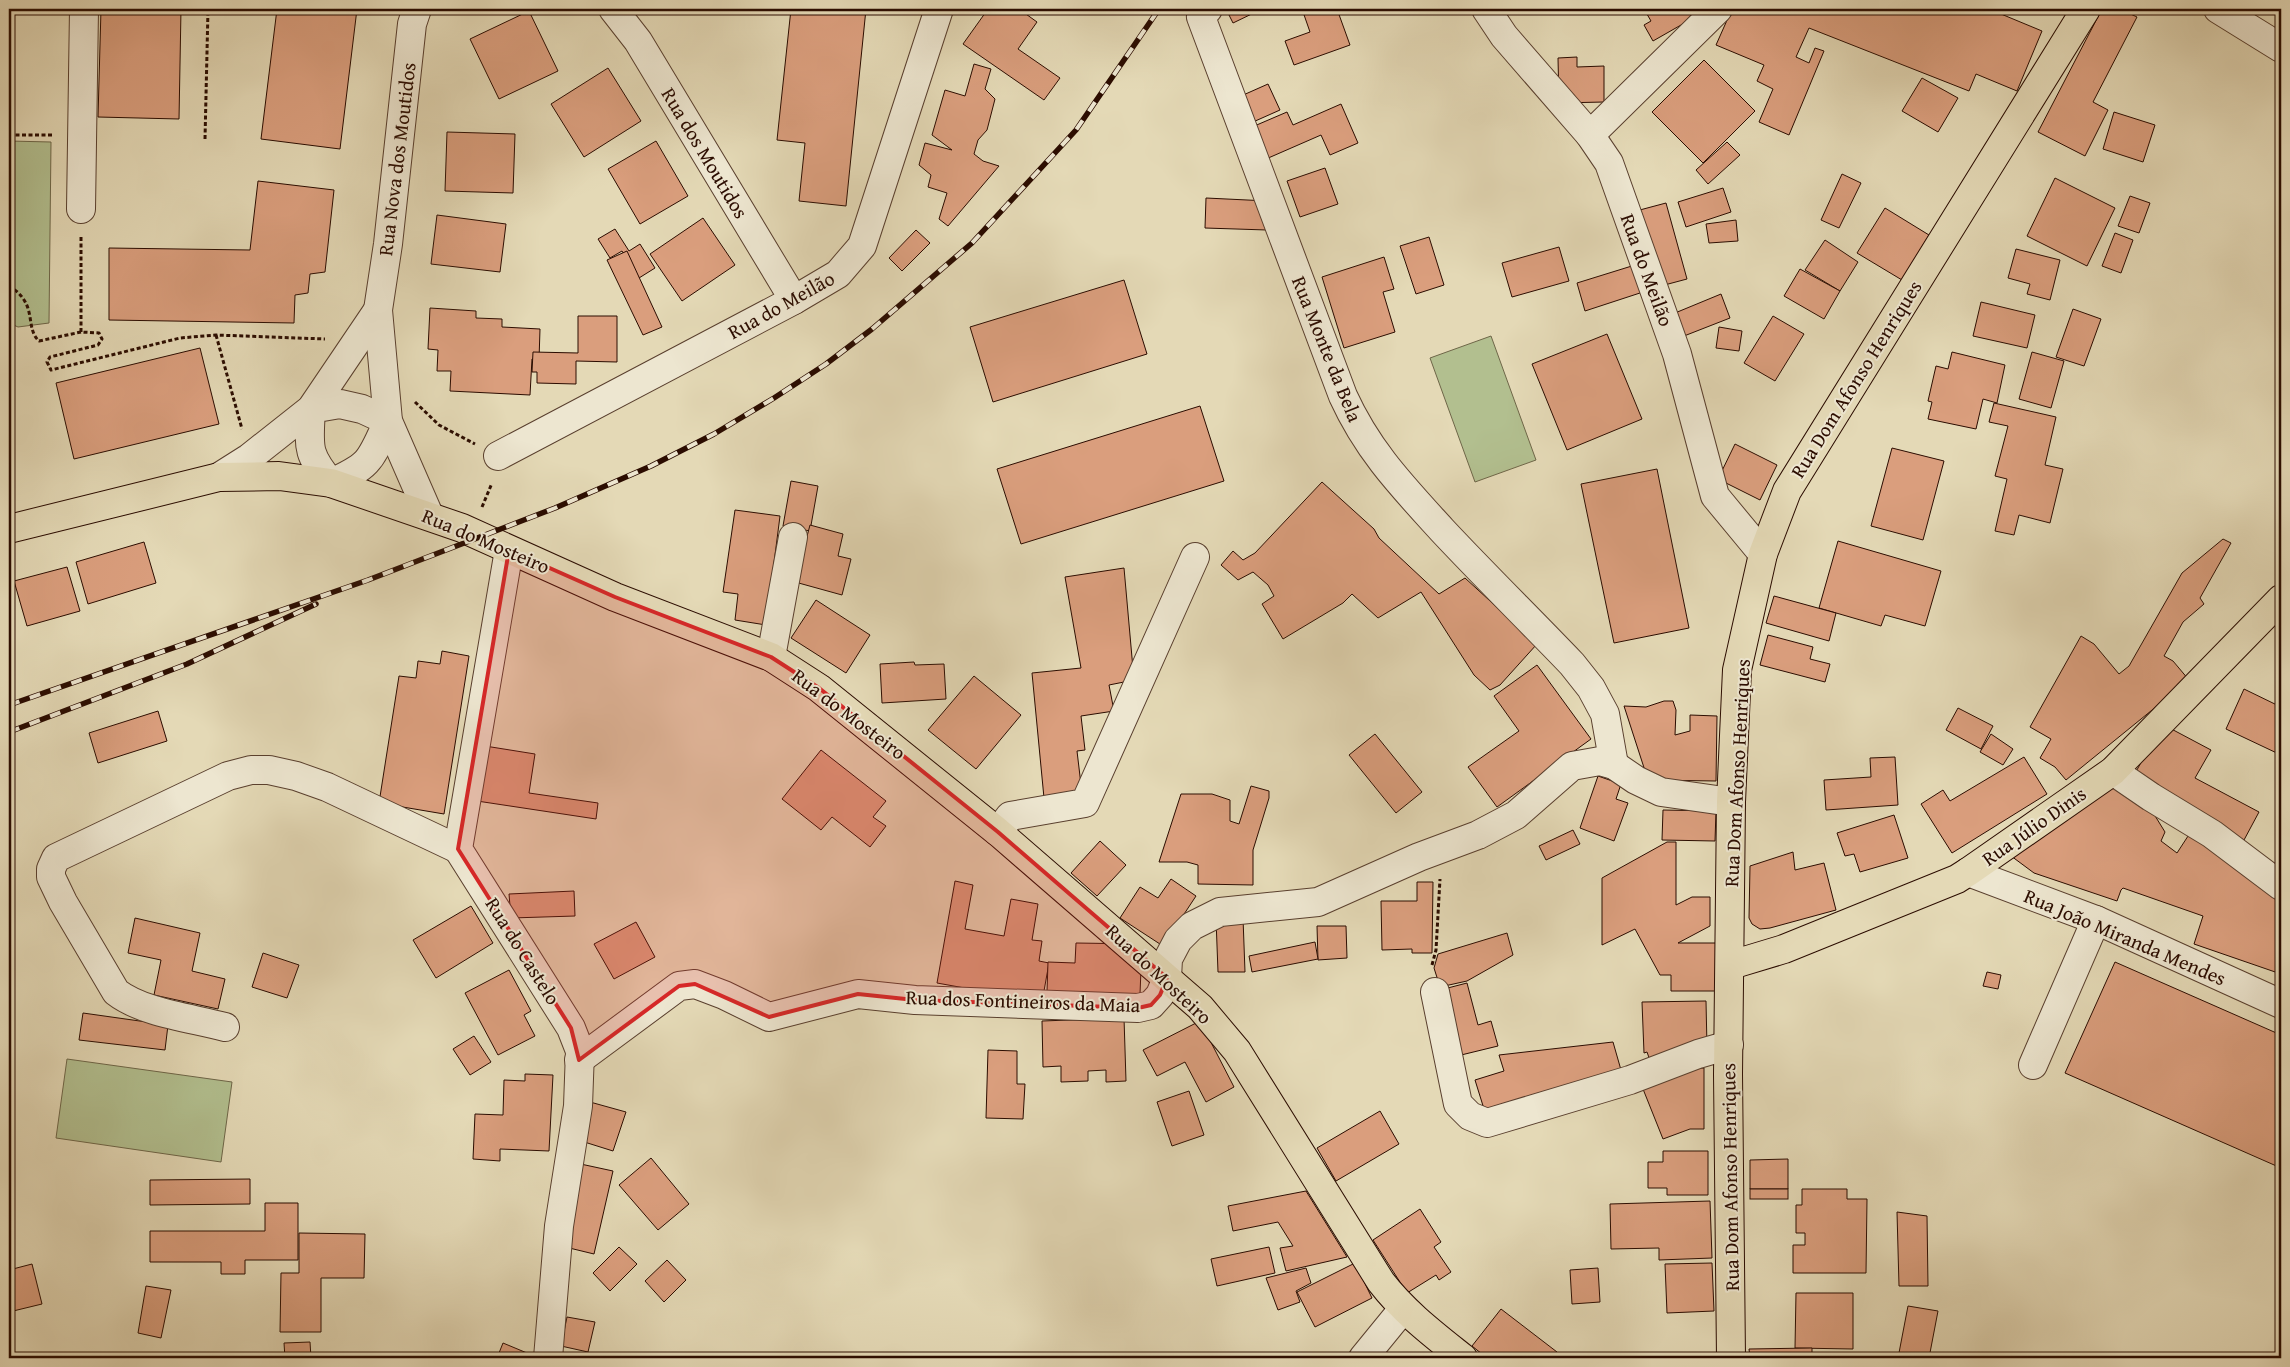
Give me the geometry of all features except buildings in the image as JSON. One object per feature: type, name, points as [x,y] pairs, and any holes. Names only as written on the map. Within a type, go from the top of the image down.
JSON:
[{"type":"main road","name":"Rua Dom Afonso Henriques","points":[[1731,1358],[1729,1045],[1731,802],[1737,670],[1763,554],[1787,491],[2086,9]]},
{"type":"main road","name":"Rua do Mosteiro","points":[[9,529],[219,477],[279,476],[331,483],[429,515],[462,528],[615,597],[771,657],[819,688],[998,832],[1200,1007],[1236,1051],[1381,1282],[1403,1308],[1463,1358]]},
{"type":"main road","name":"Rua Júlio Dinis","points":[[1731,965],[1784,949],[1957,880],[2113,771],[2281,599]]},
{"type":"street","points":[[81,209],[84,9]]},
{"type":"street","name":"Rua Nova dos Moutidos","points":[[417,9],[412,24],[388,244],[378,310],[388,421],[429,515]]},
{"type":"street","name":"Rua dos Moutidos","points":[[613,9],[638,41],[794,300]]},
{"type":"street","name":"Rua do Meilão","points":[[498,456],[794,300],[838,274],[862,246],[939,9]]},
{"type":"street","name":"Rua Monte da Bela","points":[[1208,9],[1201,17],[1343,396],[1356,425],[1378,458],[1404,489],[1572,664],[1591,688],[1605,714],[1614,765]]},
{"type":"street","name":"Rua do Meilão","points":[[1486,9],[1504,36],[1590,134],[1609,163],[1677,354],[1715,496],[1763,554]]},
{"type":"street","points":[[1590,134],[1718,9]]},
{"type":"street","points":[[2218,9],[2281,48]]},
{"type":"street","name":"Rua Nova dos Moutidos","points":[[219,477],[248,458],[311,409],[378,310]]},
{"type":"street","name":"Rua Nova dos Moutidos","points":[[311,409],[340,404],[362,409],[388,421]]},
{"type":"street","points":[[311,409],[309,447],[314,463],[331,483]]},
{"type":"street","name":"Rua Nova dos Moutidos","points":[[331,483],[359,471],[372,456],[388,421]]},
{"type":"street","points":[[771,657],[793,537]]},
{"type":"street","points":[[225,1027],[141,1005],[127,1000],[116,992],[63,902],[51,877],[51,869],[56,858],[228,776],[251,770],[270,770],[326,786],[458,849],[510,550]]},
{"type":"street","points":[[998,832],[1010,816],[1085,802],[1195,557]]},
{"type":"street","name":"Rua dos Fontineiros da Maia","points":[[579,1060],[679,986],[695,984],[724,994],[769,1017],[858,994],[932,1000],[1138,1008],[1151,1005],[1160,996],[1167,978],[1168,959],[1178,940],[1192,926],[1220,912],[1318,902],[1435,851],[1478,835],[1516,815],[1572,766],[1600,761],[1614,765],[1636,780],[1661,792],[1731,802]]},
{"type":"street","points":[[2113,771],[2151,797],[2212,834],[2281,886]]},
{"type":"street","name":"Rua do Castelo","points":[[458,849],[572,1028],[580,1051],[578,1106],[559,1226],[548,1358]]},
{"type":"street","name":"Rua João Miranda Mendes","points":[[1968,872],[2096,920],[2281,1004]]},
{"type":"street","points":[[2033,1065],[2096,920]]},
{"type":"street","points":[[1435,992],[1458,1104],[1470,1116],[1488,1123],[1630,1080],[1698,1054],[1729,1045]]},
{"type":"street","points":[[1363,1358],[1403,1308]]},
{"type":"path","points":[[205,139],[208,9]]},
{"type":"path","points":[[9,135],[82,136]]},
{"type":"path","points":[[81,243],[81,332]]},
{"type":"path","points":[[9,286],[21,295],[27,304],[35,336],[39,341],[81,332],[99,333],[102,339],[98,345],[50,357],[47,362],[51,370],[180,338],[216,336],[332,339],[354,345]]},
{"type":"path","points":[[216,336],[248,458]]},
{"type":"path","points":[[411,397],[420,409],[439,425],[498,456],[493,482],[482,506],[462,528]]},
{"type":"path","points":[[1435,851],[1441,884],[1436,950],[1430,972],[1435,992]]},
{"type":"highlighted area","points":[[509,550],[615,597],[771,657],[819,688],[998,832],[1167,978],[1160,995],[1151,1005],[1138,1008],[915,1000],[858,994],[769,1017],[695,984],[679,986],[579,1060],[571,1028],[458,849]]},
{"type":"green space","points":[[9,141],[51,142],[49,323],[18,327],[9,323]]},
{"type":"green space","points":[[1491,336],[1536,460],[1475,482],[1430,358]]},
{"type":"green space","points":[[67,1059],[232,1082],[221,1162],[56,1138]]},
{"type":"railway","points":[[9,705],[368,580],[555,508],[651,466],[714,434],[774,398],[826,364],[872,329],[972,243],[1076,130],[1159,9]]},
{"type":"railway","points":[[9,732],[187,664],[316,604]]}]
